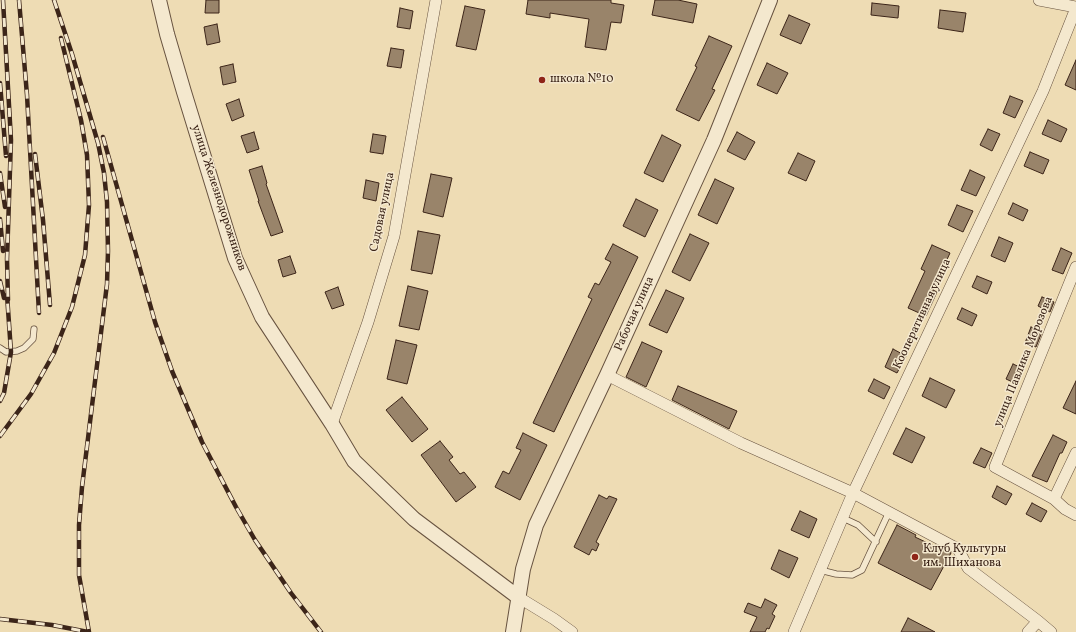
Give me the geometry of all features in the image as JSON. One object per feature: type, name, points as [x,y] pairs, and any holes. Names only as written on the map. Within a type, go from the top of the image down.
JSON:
[{"type":"street","name":"улица Железнодорожников","points":[[159,0],[182,85],[235,258],[262,317],[332,424],[354,461],[409,515],[518,597]]},
{"type":"street","name":"Садовая улица","points":[[332,424],[368,322],[394,236],[436,0]]},
{"type":"street","name":"Рабочая улица","points":[[513,632],[523,569],[536,525],[607,375],[714,140],[770,0]]},
{"type":"street","points":[[1038,0],[1076,8]]},
{"type":"street","name":"Кооперативная улица","points":[[794,632],[853,493],[1043,91],[1076,8]]},
{"type":"street","name":"улица Павлика Морозова","points":[[1054,499],[995,468],[1076,267]]},
{"type":"street","points":[[607,375],[741,443],[853,493],[958,549],[968,568],[1051,632]]},
{"type":"street","points":[[1076,453],[1054,499],[1065,509],[1076,515]]},
{"type":"street","points":[[518,597],[572,632]]},
{"type":"street","points":[[1028,632],[1038,621]]},
{"type":"lane","points":[[0,348],[6,352],[17,351],[24,348],[33,339],[34,329]]},
{"type":"lane","points":[[820,570],[836,574],[852,575],[862,570],[889,512]]},
{"type":"lane","points":[[842,518],[858,525],[876,542]]},
{"type":"building","points":[[206,0],[219,0],[219,13],[205,13]]},
{"type":"building","points":[[528,0],[611,0],[611,3],[624,5],[621,23],[611,22],[606,50],[585,47],[589,19],[550,13],[550,18],[526,14]]},
{"type":"building","points":[[655,0],[678,0],[697,4],[693,23],[652,15]]},
{"type":"building","points":[[872,3],[899,6],[898,18],[871,15]]},
{"type":"building","points":[[465,6],[485,10],[476,50],[456,46]]},
{"type":"building","points":[[400,8],[413,11],[410,29],[397,27]]},
{"type":"building","points":[[940,10],[966,13],[963,32],[938,28]]},
{"type":"building","points":[[789,15],[810,24],[801,44],[780,35]]},
{"type":"building","points":[[217,24],[220,42],[207,45],[204,27]]},
{"type":"building","points":[[709,36],[732,46],[712,89],[715,90],[699,121],[676,110],[697,67],[695,66]]},
{"type":"building","points":[[391,48],[404,50],[401,68],[387,66]]},
{"type":"building","points":[[1076,60],[1076,90],[1065,85]]},
{"type":"building","points":[[767,63],[788,73],[777,94],[757,85]]},
{"type":"building","points":[[233,64],[236,82],[223,85],[220,67]]},
{"type":"building","points":[[1010,96],[1023,101],[1015,118],[1003,113]]},
{"type":"building","points":[[239,99],[244,116],[232,121],[226,104]]},
{"type":"building","points":[[1048,120],[1067,129],[1061,142],[1042,134]]},
{"type":"building","points":[[988,129],[1000,134],[992,151],[980,145]]},
{"type":"building","points":[[254,132],[259,149],[247,153],[241,136]]},
{"type":"building","points":[[737,132],[755,142],[745,160],[727,151]]},
{"type":"building","points":[[373,134],[386,136],[383,154],[370,152]]},
{"type":"building","points":[[662,135],[681,145],[663,182],[644,173]]},
{"type":"building","points":[[1030,152],[1049,160],[1043,174],[1024,166]]},
{"type":"building","points":[[798,153],[815,161],[806,181],[788,173]]},
{"type":"building","points":[[262,166],[266,184],[283,232],[271,236],[258,201],[249,170]]},
{"type":"building","points":[[970,170],[985,177],[976,196],[961,190]]},
{"type":"building","points":[[431,174],[452,178],[443,217],[423,212]]},
{"type":"building","points":[[715,179],[734,188],[717,224],[698,215]]},
{"type":"building","points":[[366,180],[379,183],[376,201],[363,198]]},
{"type":"building","points":[[636,199],[658,210],[645,237],[623,226]]},
{"type":"building","points":[[1013,203],[1028,210],[1023,221],[1008,214]]},
{"type":"building","points":[[957,205],[973,211],[963,232],[948,225]]},
{"type":"building","points":[[418,231],[440,235],[432,274],[411,270]]},
{"type":"building","points":[[690,234],[709,243],[690,281],[672,272]]},
{"type":"building","points":[[999,237],[1013,243],[1005,262],[991,256]]},
{"type":"building","points":[[613,244],[638,257],[554,432],[533,423],[592,299],[588,297],[595,283],[599,285],[611,262],[605,259]]},
{"type":"building","points":[[932,245],[950,253],[933,290],[937,292],[926,316],[908,308],[925,271],[921,269]]},
{"type":"building","points":[[1061,248],[1072,253],[1063,274],[1052,270]]},
{"type":"building","points":[[290,256],[296,273],[283,277],[278,260]]},
{"type":"building","points":[[977,276],[992,282],[987,294],[972,287]]},
{"type":"building","points":[[408,286],[428,291],[419,330],[399,326]]},
{"type":"building","points":[[338,287],[344,305],[332,309],[325,292]]},
{"type":"building","points":[[666,290],[684,298],[667,333],[649,325]]},
{"type":"building","points":[[1042,297],[1054,302],[1050,312],[1038,306]]},
{"type":"building","points":[[962,308],[977,315],[972,326],[957,319]]},
{"type":"building","points":[[1031,327],[1042,332],[1036,347],[1025,343]]},
{"type":"building","points":[[396,340],[417,345],[407,384],[387,379]]},
{"type":"building","points":[[642,342],[662,351],[646,387],[626,377]]},
{"type":"building","points":[[893,349],[906,356],[897,373],[885,367]]},
{"type":"building","points":[[1013,364],[1024,369],[1017,384],[1006,379]]},
{"type":"building","points":[[930,378],[955,390],[946,408],[922,396]]},
{"type":"building","points":[[874,379],[890,387],[884,399],[868,391]]},
{"type":"building","points":[[1076,381],[1076,414],[1063,408]]},
{"type":"building","points":[[678,386],[737,411],[729,429],[672,400]]},
{"type":"building","points":[[402,397],[428,429],[412,442],[386,410]]},
{"type":"building","points":[[906,428],[925,437],[912,463],[893,454]]},
{"type":"building","points":[[523,433],[547,445],[520,500],[495,487],[503,471],[509,474],[521,450],[516,448]]},
{"type":"building","points":[[1053,435],[1067,442],[1062,453],[1060,453],[1047,482],[1032,476]]},
{"type":"building","points":[[440,441],[453,457],[449,460],[460,474],[464,472],[476,487],[456,502],[421,455]]},
{"type":"building","points":[[981,448],[992,453],[985,468],[973,463]]},
{"type":"building","points":[[997,486],[1012,494],[1006,505],[992,497]]},
{"type":"building","points":[[599,495],[607,499],[609,496],[617,499],[596,542],[599,544],[596,551],[592,549],[589,555],[574,547]]},
{"type":"building","points":[[1032,503],[1047,511],[1041,522],[1026,514]]},
{"type":"building","points":[[800,511],[817,519],[809,538],[791,530]]},
{"type":"building","name":"Клуб Культуры им. Шиханова","points":[[897,525],[916,535],[915,537],[951,553],[931,590],[878,563]]},
{"type":"building","points":[[779,550],[798,558],[789,578],[771,569]]},
{"type":"building","points":[[765,599],[777,605],[772,614],[775,616],[769,629],[767,628],[765,632],[750,632],[757,617],[744,612],[748,603],[761,608]]},
{"type":"building","points":[[908,618],[935,632],[901,632]]},
{"type":"railway","points":[[3,0],[11,140],[7,259],[8,300]]},
{"type":"railway","points":[[19,0],[27,95],[39,313]]},
{"type":"railway","points":[[54,0],[72,54],[98,143],[104,173],[107,202],[107,284],[82,487],[79,525],[79,575],[89,632]]},
{"type":"railway","points":[[0,436],[31,394],[54,353],[72,307],[85,255],[89,205],[87,155],[81,120],[61,38]]},
{"type":"railway","points":[[0,83],[6,156]]},
{"type":"railway","points":[[103,137],[155,322],[172,371],[202,442],[255,540],[291,593],[321,632]]},
{"type":"railway","points":[[35,154],[43,220],[50,305]]},
{"type":"railway","points":[[0,173],[5,207]]},
{"type":"railway","points":[[0,219],[3,251]]},
{"type":"railway","points":[[0,281],[4,298]]},
{"type":"railway","points":[[0,401],[4,393],[11,352],[7,295]]},
{"type":"railway","points":[[0,619],[52,625],[88,632]]},
{"type":"place","name":"школа №10","points":[[542,80]]},
{"type":"place","name":"Клуб Культуры им. Шиханова","points":[[915,557]]}]
